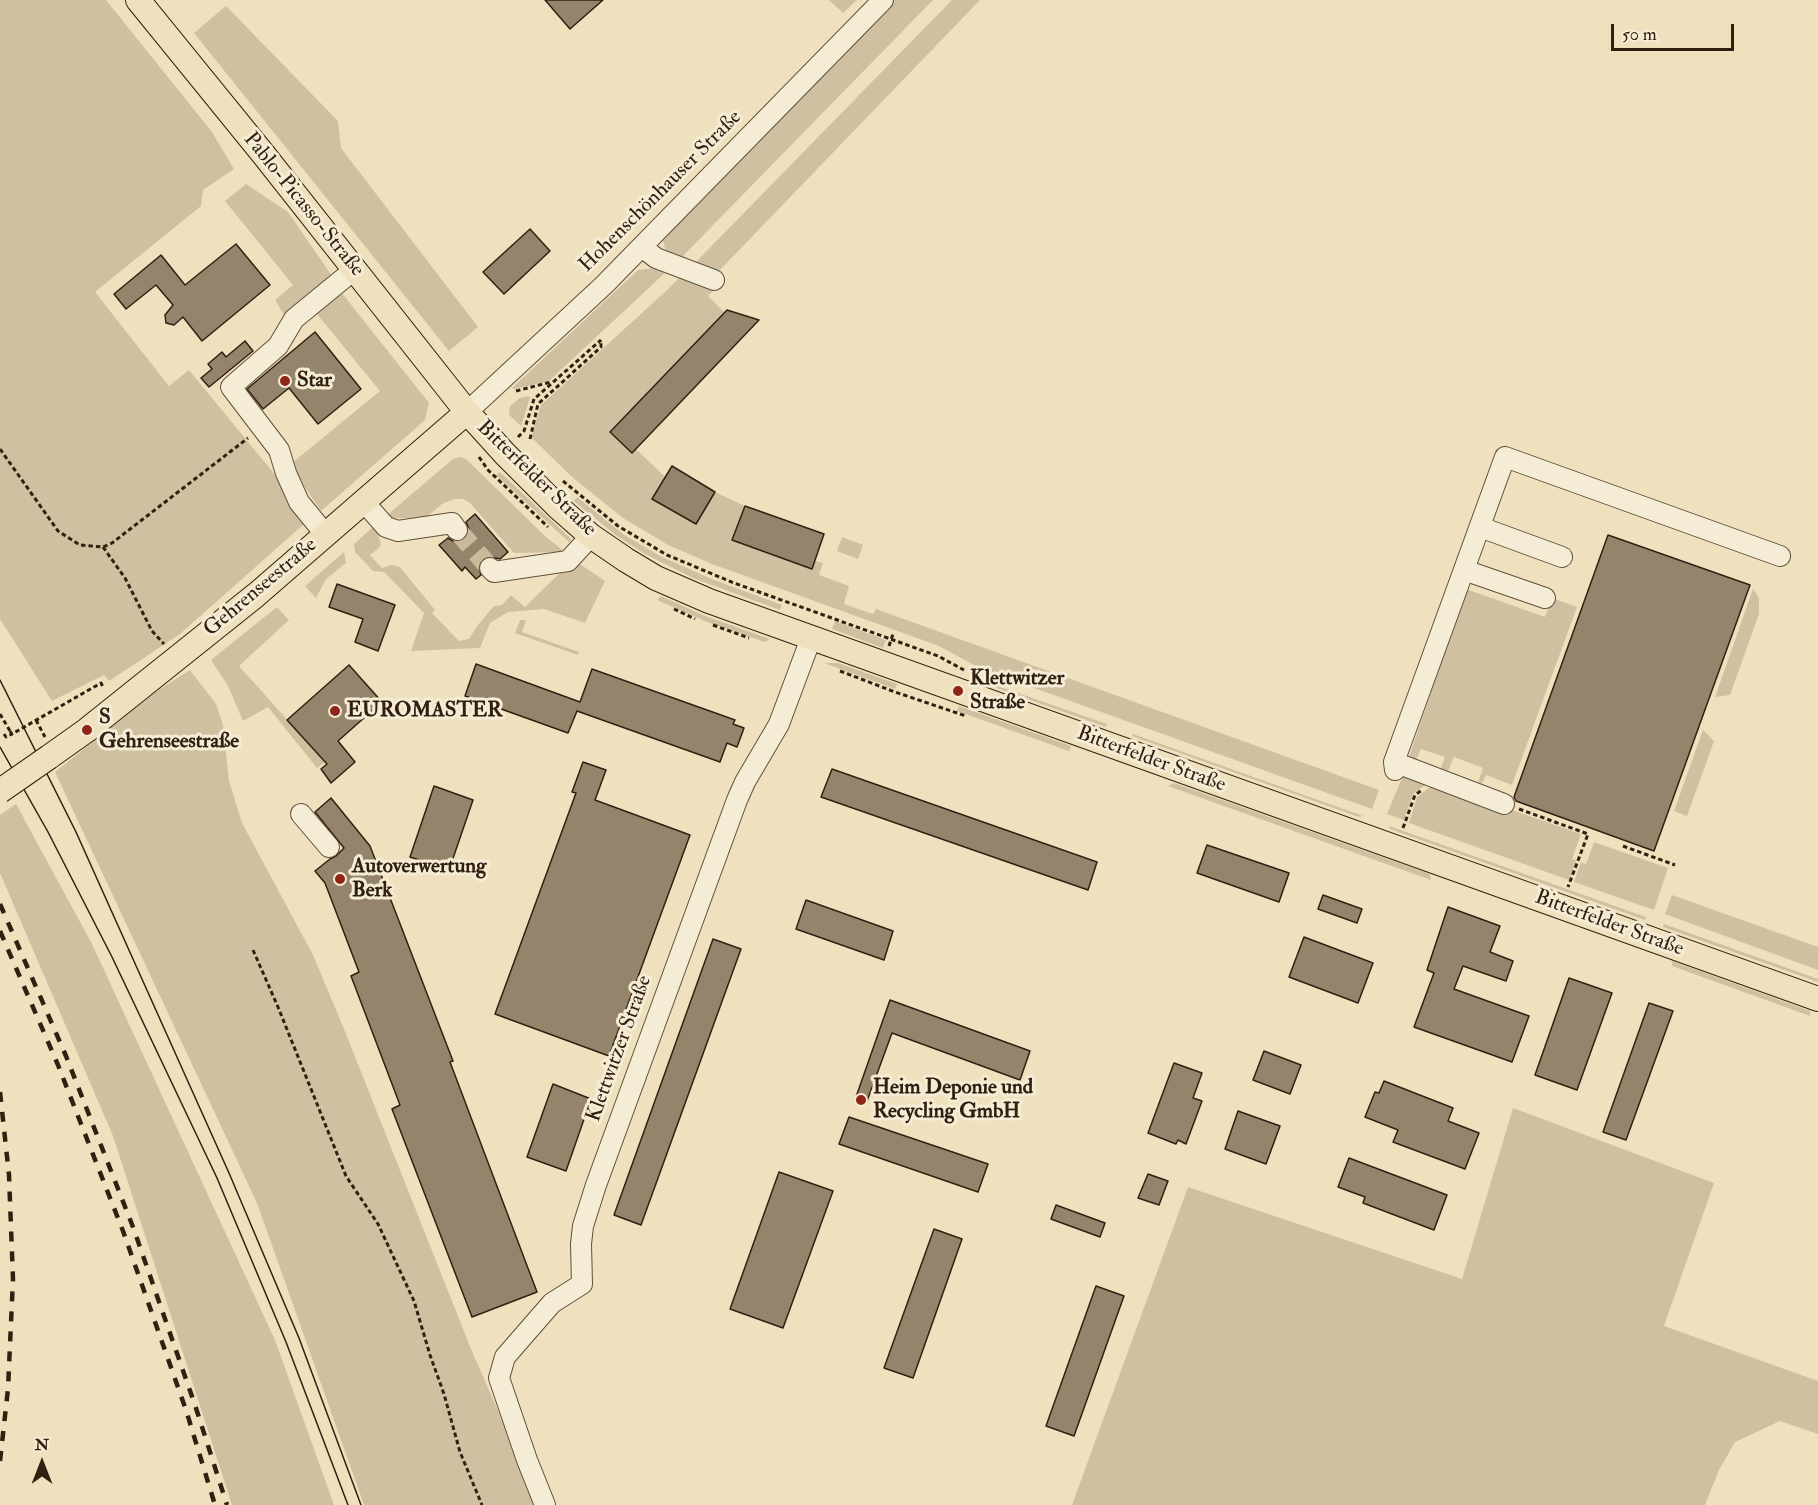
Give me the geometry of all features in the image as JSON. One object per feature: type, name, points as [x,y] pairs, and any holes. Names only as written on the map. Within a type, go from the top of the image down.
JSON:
[{"type":"main road","name":"Pablo-Picasso-Straße","points":[[138,0],[467,412]]},
{"type":"main road","name":"Gehrenseestraße","points":[[0,791],[47,746],[87,730],[256,595],[467,412]]},
{"type":"main road","name":"Bitterfelder Straße","points":[[467,412],[505,454],[591,536],[626,560],[676,587],[811,638],[1818,999]]},
{"type":"street","name":"Hohenschönhauser Straße","points":[[467,412],[604,285],[883,0]]},
{"type":"street","points":[[642,247],[656,258],[714,280]]},
{"type":"street","points":[[325,534],[299,502],[286,474],[279,450],[231,387],[278,346],[294,319],[355,269]]},
{"type":"street","points":[[1504,804],[1394,766],[1505,458],[1780,556]]},
{"type":"street","points":[[364,502],[386,527],[398,531],[452,523],[457,530]]},
{"type":"street","points":[[1480,527],[1562,556]]},
{"type":"street","points":[[490,568],[494,572],[568,561],[591,536]]},
{"type":"street","points":[[1464,570],[1545,598]]},
{"type":"street","name":"Klettwitzer Straße","points":[[545,1505],[499,1378],[505,1357],[552,1303],[582,1284],[583,1226],[592,1196],[736,800],[780,724],[811,638]]},
{"type":"street","points":[[302,814],[330,847]]},
{"type":"path","points":[[518,437],[524,431],[534,399],[600,340],[601,347],[538,404],[530,439]]},
{"type":"path","points":[[512,392],[553,382]]},
{"type":"path","points":[[0,448],[58,531],[80,545],[103,547],[112,543],[262,428]]},
{"type":"path","points":[[557,476],[618,526],[657,550],[710,574],[938,656],[972,674]]},
{"type":"path","points":[[103,547],[125,578],[152,631],[167,648]]},
{"type":"path","points":[[888,649],[893,634]]},
{"type":"path","points":[[4,734],[6,737],[11,732],[101,683],[103,687]]},
{"type":"path","points":[[0,714],[11,732]]},
{"type":"path","points":[[36,720],[47,746]]},
{"type":"path","points":[[1403,828],[1413,802]]},
{"type":"path","points":[[1504,804],[1588,834],[1568,887]]},
{"type":"path","points":[[1623,846],[1675,865]]},
{"type":"path","points":[[252,950],[278,1007],[346,1176],[378,1224],[414,1300],[460,1452],[482,1505]]},
{"type":"shaded area","points":[[0,0],[106,0],[212,132],[234,169],[203,190],[201,206],[95,292],[169,386],[189,370],[276,476],[304,524],[180,634],[109,681],[104,675],[52,701],[0,619]]},
{"type":"shaded area","points":[[829,0],[857,0],[843,13]]},
{"type":"shaded area","points":[[895,0],[933,0],[680,259],[667,255],[663,241],[703,196]]},
{"type":"shaded area","points":[[952,0],[980,0],[718,272],[694,264]]},
{"type":"shaded area","points":[[226,6],[338,121],[341,148],[478,327],[449,351],[194,33]]},
{"type":"shaded area","points":[[246,184],[288,212],[332,276],[284,315],[275,300],[293,285],[225,201]]},
{"type":"shaded area","points":[[656,268],[667,271],[549,381],[512,388],[638,270]]},
{"type":"shaded area","points":[[681,276],[714,290],[708,296],[724,312],[610,432],[632,453],[636,449],[665,477],[653,500],[696,524],[715,492],[745,506],[732,540],[823,563],[819,575],[849,586],[844,604],[873,614],[876,609],[1379,790],[1372,809],[981,669],[939,646],[712,564],[668,545],[623,518],[572,477],[531,437],[541,405]]},
{"type":"shaded area","points":[[341,292],[429,403],[425,420],[321,511],[300,480],[292,463],[380,391],[317,314],[319,309]]},
{"type":"shaded area","points":[[529,396],[521,426],[509,415],[510,406],[520,398]]},
{"type":"shaded area","points":[[460,457],[466,459],[546,537],[565,552],[514,553],[470,503],[463,499],[454,499],[442,504],[425,518],[385,517],[453,459]]},
{"type":"shaded area","points":[[500,472],[571,539],[570,543],[496,475]]},
{"type":"shaded area","points":[[577,497],[623,534],[660,556],[714,580],[782,605],[780,610],[693,578],[645,554],[617,536],[574,501]]},
{"type":"shaded area","points":[[375,525],[381,544],[370,555],[382,568],[392,565],[400,567],[435,610],[432,613],[459,641],[469,639],[494,606],[502,605],[511,595],[525,607],[565,568],[577,562],[605,581],[585,623],[544,609],[508,612],[490,623],[480,648],[411,651],[424,613],[384,572],[373,571],[355,552],[354,544]]},
{"type":"shaded area","points":[[842,537],[863,545],[858,559],[837,551]]},
{"type":"shaded area","points":[[344,552],[346,563],[326,579],[316,598],[305,586]]},
{"type":"shaded area","points":[[1466,589],[1545,617],[1552,598],[1577,607],[1512,785],[1486,775],[1482,783],[1478,782],[1483,768],[1454,757],[1448,771],[1441,768],[1445,757],[1421,749],[1416,760],[1409,757]]},
{"type":"shaded area","points":[[1753,589],[1759,598],[1759,614],[1730,695],[1715,697]]},
{"type":"shaded area","points":[[661,596],[705,616],[770,639],[765,642],[707,622],[657,600]]},
{"type":"shaded area","points":[[277,607],[289,620],[239,666],[325,762],[317,768],[268,707],[243,721],[228,686],[211,660]]},
{"type":"shaded area","points":[[520,620],[526,620],[522,632],[579,652],[578,655],[515,633]]},
{"type":"shaded area","points":[[835,621],[886,640],[883,648],[832,629]]},
{"type":"shaded area","points":[[824,663],[838,663],[897,684],[895,689]]},
{"type":"shaded area","points":[[190,670],[216,704],[223,725],[229,781],[242,823],[313,955],[471,1349],[537,1505],[364,1505],[257,1203],[55,772],[157,691]]},
{"type":"shaded area","points":[[978,679],[1107,724],[1106,727],[977,681]]},
{"type":"shaded area","points":[[959,706],[1071,746],[1069,751],[957,711]]},
{"type":"shaded area","points":[[1703,730],[1714,741],[1687,816],[1674,811]]},
{"type":"shaded area","points":[[1133,734],[1363,816],[1359,817],[1132,736]]},
{"type":"shaded area","points":[[1404,773],[1429,782],[1413,794],[1404,820],[1387,814]]},
{"type":"shaded area","points":[[1174,783],[1430,874],[1431,880],[1168,786]]},
{"type":"shaded area","points":[[1435,783],[1581,834],[1572,859],[1576,860],[1569,880],[1409,823],[1417,797]]},
{"type":"shaded area","points":[[16,804],[92,944],[275,1340],[334,1505],[232,1505],[113,1136],[0,873],[0,815]]},
{"type":"shaded area","points":[[1389,826],[1646,917],[1645,920],[1390,829]]},
{"type":"shaded area","points":[[1594,842],[1668,868],[1654,910],[1574,882],[1581,862],[1586,864]]},
{"type":"shaded area","points":[[1672,895],[1818,947],[1818,970],[1665,914]]},
{"type":"shaded area","points":[[1664,924],[1818,979],[1818,982],[1663,927]]},
{"type":"shaded area","points":[[1672,961],[1810,1011],[1810,1016],[1672,966]]},
{"type":"shaded area","points":[[1513,1108],[1714,1183],[1664,1326],[1818,1381],[1818,1434],[1780,1421],[1735,1442],[1719,1470],[1705,1505],[1072,1505],[1188,1187],[1462,1279]]},
{"type":"building","points":[[545,0],[603,0],[570,29]]},
{"type":"building","points":[[530,229],[550,251],[504,294],[483,272]]},
{"type":"building","points":[[236,244],[270,285],[202,341],[183,317],[174,325],[166,323],[165,315],[173,305],[156,285],[126,309],[114,294],[161,255],[185,285]]},
{"type":"building","points":[[727,310],[759,320],[632,453],[610,432]]},
{"type":"building","points":[[315,332],[361,389],[318,424],[289,388],[263,409],[247,389]]},
{"type":"building","points":[[245,341],[253,351],[209,387],[201,378],[212,369],[208,364],[222,352],[226,357]]},
{"type":"building","points":[[672,466],[715,492],[696,524],[652,499]]},
{"type":"building","points":[[745,506],[824,534],[812,569],[732,540]]},
{"type":"building","points":[[475,514],[508,552],[500,559],[487,556],[482,559],[478,565],[481,575],[476,579],[465,567],[462,571],[439,545],[448,538],[458,542],[464,539],[469,529],[466,522]]},
{"type":"building","points":[[1608,535],[1750,585],[1654,851],[1516,801],[1514,797]]},
{"type":"building","points":[[337,584],[395,605],[378,651],[355,642],[363,619],[329,607]]},
{"type":"building","points":[[476,664],[580,702],[592,669],[735,720],[733,724],[744,728],[737,747],[727,743],[720,762],[577,711],[568,733],[465,696]]},
{"type":"building","name":"EUROMASTER","points":[[349,665],[382,702],[338,741],[355,762],[331,783],[321,769],[327,764],[287,720]]},
{"type":"building","points":[[583,762],[606,770],[595,800],[690,835],[609,1056],[495,1014],[576,793],[572,792]]},
{"type":"building","points":[[832,769],[1097,862],[1088,890],[821,797]]},
{"type":"building","points":[[434,786],[473,800],[449,870],[410,857]]},
{"type":"building","points":[[331,798],[370,846],[453,1061],[450,1062],[537,1292],[472,1317],[392,1109],[400,1105],[351,976],[359,972],[325,883],[315,871],[344,848],[315,812]]},
{"type":"building","points":[[1207,845],[1289,873],[1279,902],[1197,873]]},
{"type":"building","points":[[1323,895],[1362,909],[1357,923],[1318,909]]},
{"type":"building","points":[[806,900],[893,931],[884,960],[796,929]]},
{"type":"building","points":[[1448,907],[1500,926],[1490,952],[1513,961],[1506,981],[1463,966],[1454,989],[1529,1016],[1512,1062],[1414,1027],[1434,973],[1427,970]]},
{"type":"building","points":[[1304,937],[1373,963],[1358,1003],[1289,977]]},
{"type":"building","points":[[713,939],[741,949],[641,1225],[614,1215]]},
{"type":"building","points":[[1569,978],[1612,993],[1577,1090],[1535,1075]]},
{"type":"building","points":[[890,1000],[1030,1051],[1020,1080],[892,1033],[867,1101],[856,1097]]},
{"type":"building","points":[[1649,1003],[1673,1011],[1626,1140],[1603,1132]]},
{"type":"building","points":[[1264,1051],[1301,1065],[1290,1094],[1253,1080]]},
{"type":"building","points":[[1174,1063],[1202,1073],[1193,1098],[1202,1101],[1186,1144],[1178,1140],[1176,1144],[1148,1133]]},
{"type":"building","points":[[1384,1081],[1453,1108],[1448,1121],[1479,1133],[1465,1169],[1393,1142],[1398,1130],[1365,1117],[1375,1092],[1379,1093]]},
{"type":"building","points":[[553,1084],[591,1099],[566,1171],[527,1157]]},
{"type":"building","points":[[1238,1111],[1280,1126],[1266,1164],[1225,1149]]},
{"type":"building","points":[[849,1117],[988,1164],[978,1192],[839,1144]]},
{"type":"building","points":[[1349,1158],[1447,1195],[1434,1230],[1363,1203],[1365,1197],[1338,1187]]},
{"type":"building","points":[[779,1172],[833,1191],[783,1328],[730,1309]]},
{"type":"building","points":[[1148,1174],[1168,1181],[1159,1205],[1138,1198]]},
{"type":"building","points":[[1056,1205],[1105,1223],[1100,1237],[1051,1219]]},
{"type":"building","points":[[934,1229],[962,1239],[913,1378],[884,1368]]},
{"type":"building","points":[[1096,1286],[1124,1296],[1074,1436],[1046,1426]]},
{"type":"tunnel","points":[[457,530],[490,568]]},
{"type":"tram line","points":[[0,680],[76,832],[229,1173],[299,1338],[361,1505]]},
{"type":"tram line","points":[[0,747],[48,832],[112,957],[217,1178],[286,1342],[348,1505]]},
{"type":"railway","points":[[0,904],[66,1056],[133,1227],[227,1505]]},
{"type":"railway","points":[[0,931],[58,1065],[123,1231],[186,1410],[215,1505]]},
{"type":"railway","points":[[0,1092],[9,1175],[13,1279],[8,1389],[0,1461]]},
{"type":"place","name":"Star","points":[[285,381]]},
{"type":"place","name":"Klettwitzer Straße","points":[[958,691]]},
{"type":"place","name":"EUROMASTER","points":[[335,711]]},
{"type":"place","name":"S Gehrenseestraße","points":[[87,730]]},
{"type":"place","name":"Autoverwertung Berk","points":[[340,879]]},
{"type":"place","name":"Heim Deponie und Recycling GmbH","points":[[861,1100]]}]
